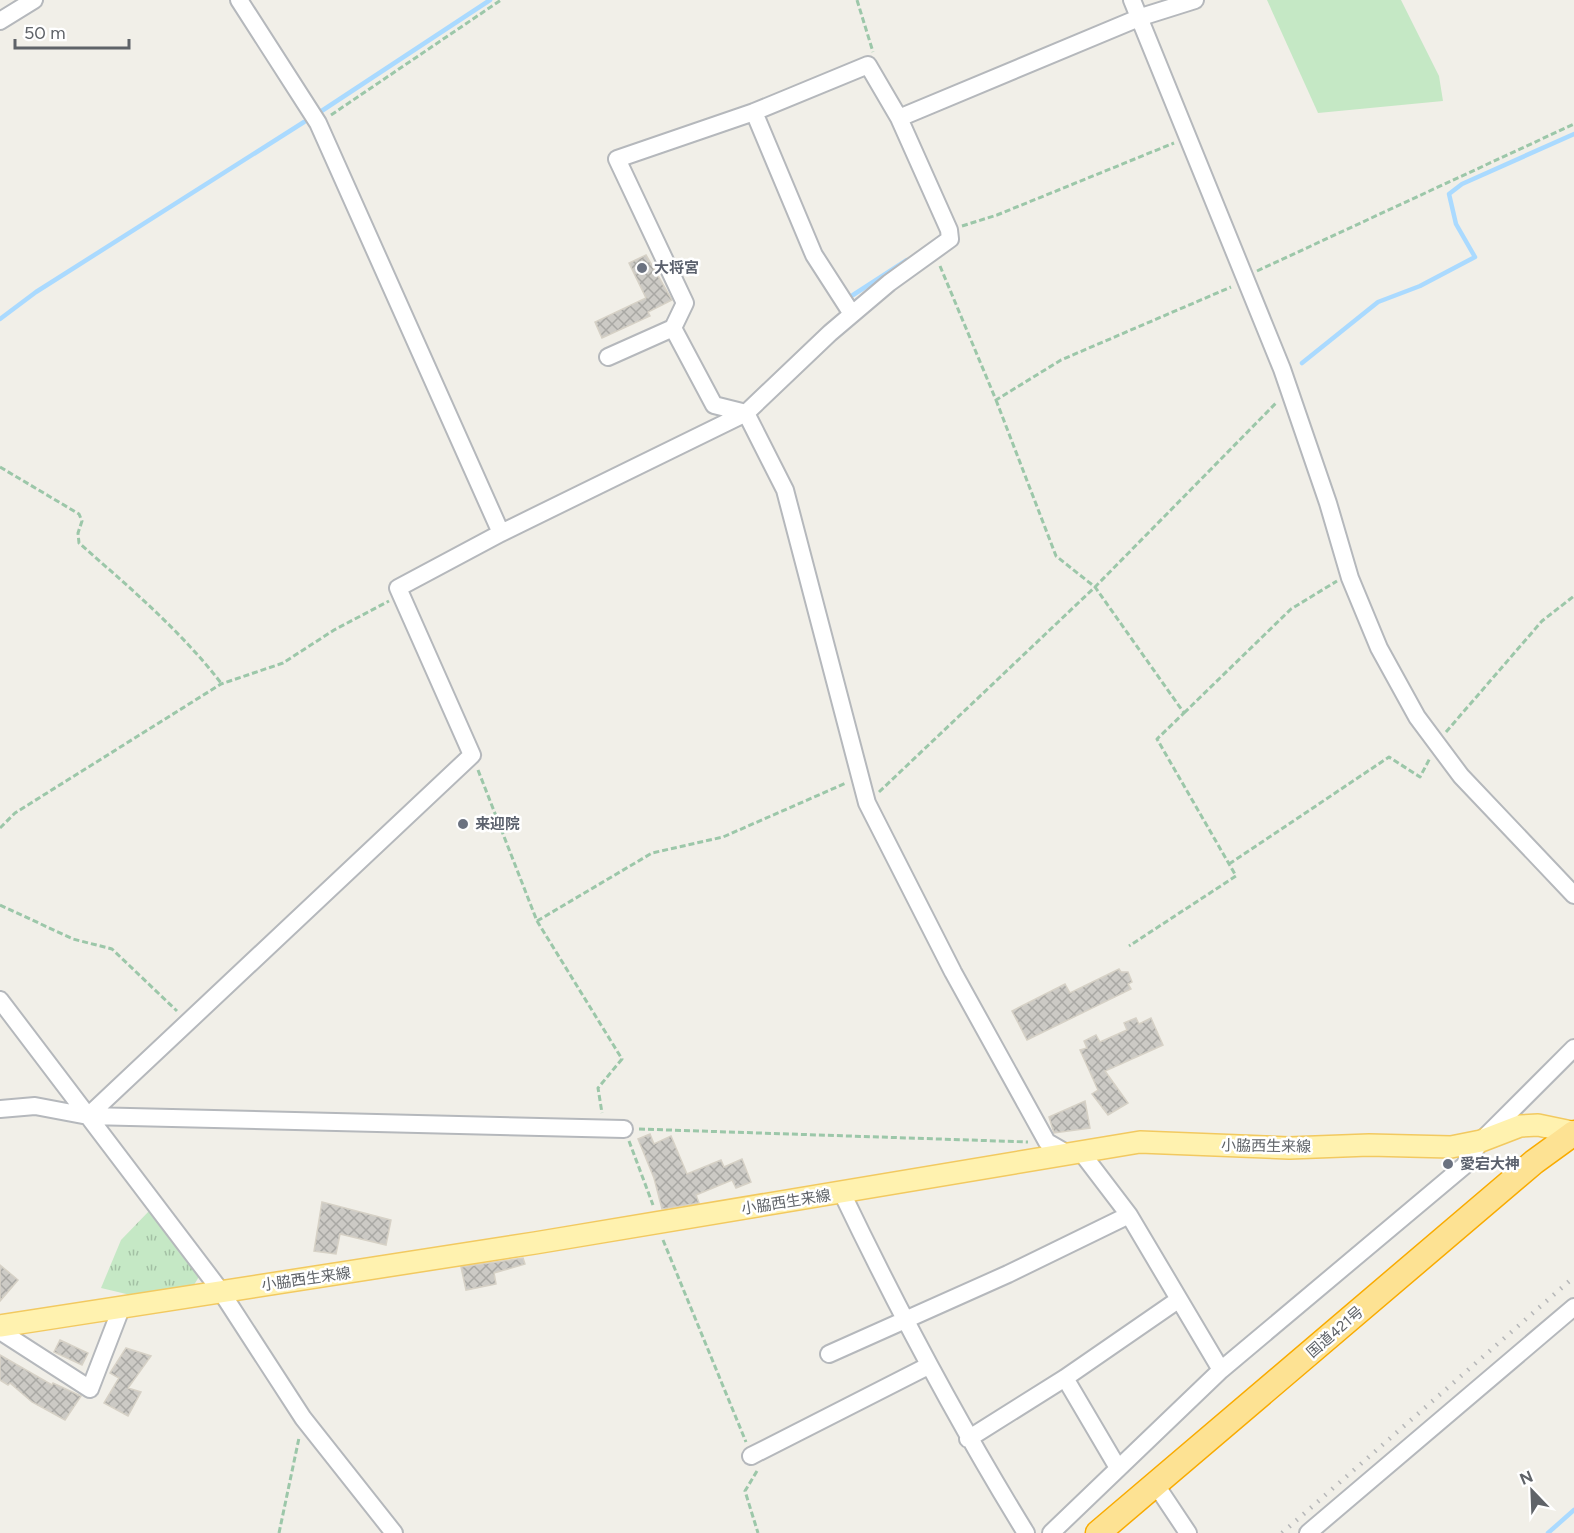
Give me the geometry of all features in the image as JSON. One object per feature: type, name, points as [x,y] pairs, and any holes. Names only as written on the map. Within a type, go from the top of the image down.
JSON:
[{"type":"highway","name":"国道421号","points":[[1098,1533],[1534,1161],[1573,1132]]},
{"type":"main road","name":"小脇西生来線","points":[[0,1326],[842,1193],[1140,1142],[1289,1148],[1368,1145],[1451,1147],[1481,1142],[1520,1126],[1538,1125],[1573,1132]]},
{"type":"street","points":[[0,21],[34,0]]},
{"type":"street","points":[[239,0],[318,123],[501,533]]},
{"type":"street","points":[[1132,0],[1141,17],[1187,138],[1289,390],[1328,503],[1348,574],[1379,648],[1417,717],[1437,744],[1500,819],[1574,895]]},
{"type":"street","points":[[899,118],[1141,17],[1195,0]]},
{"type":"street","points":[[88,1116],[472,755],[398,588],[501,533],[746,413],[852,314],[889,283],[950,239],[949,230],[899,118],[869,66],[754,112],[617,159],[685,303],[673,328],[608,357]]},
{"type":"street","points":[[754,112],[814,255],[852,314]]},
{"type":"street","points":[[673,328],[714,405],[746,413],[785,490],[867,803],[953,972],[1047,1142],[1073,1153],[1129,1215],[1221,1370]]},
{"type":"street","points":[[0,1000],[220,1290],[303,1418],[394,1533]]},
{"type":"street","points":[[1051,1533],[1221,1370],[1464,1166],[1481,1142],[1574,1048]]},
{"type":"street","points":[[0,1109],[35,1106],[88,1116],[624,1129]]},
{"type":"street","points":[[842,1193],[903,1320],[968,1439],[1026,1533]]},
{"type":"street","points":[[829,1354],[1008,1274],[1129,1215]]},
{"type":"street","points":[[968,1439],[1065,1378],[1178,1300]]},
{"type":"street","points":[[0,1331],[90,1389],[122,1306]]},
{"type":"street","points":[[1308,1533],[1574,1307]]},
{"type":"street","points":[[751,1456],[928,1366]]},
{"type":"street","points":[[1065,1378],[1119,1468]]},
{"type":"street","points":[[1156,1485],[1188,1533]]},
{"type":"path","points":[[318,123],[501,0]]},
{"type":"path","points":[[857,0],[874,51],[869,66]]},
{"type":"path","points":[[996,400],[1061,360],[1245,278],[1574,124]]},
{"type":"path","points":[[949,230],[997,215],[1187,138]]},
{"type":"path","points":[[933,251],[996,400],[1056,556],[1095,587],[1184,713]]},
{"type":"path","points":[[867,803],[1095,587],[1289,390]]},
{"type":"path","points":[[0,467],[79,514],[82,521],[78,533],[79,543],[146,601],[202,658],[221,684]]},
{"type":"path","points":[[1129,946],[1236,876],[1157,739],[1291,609],[1348,574]]},
{"type":"path","points":[[0,828],[15,813],[221,684],[283,663],[334,630],[402,595]]},
{"type":"path","points":[[1229,864],[1389,757],[1420,777],[1437,744],[1476,695],[1542,621],[1574,596]]},
{"type":"path","points":[[472,755],[537,921],[622,1059],[598,1088],[604,1128]]},
{"type":"path","points":[[537,921],[652,853],[723,837],[860,776]]},
{"type":"path","points":[[0,905],[73,939],[112,949],[188,1022]]},
{"type":"path","points":[[758,1533],[745,1491],[757,1471],[657,1222],[624,1129],[1047,1142]]},
{"type":"path","points":[[279,1533],[303,1418]]},
{"type":"green space","points":[[1267,0],[1401,0],[1439,76],[1443,101],[1318,113]]},
{"type":"green space","points":[[151,1209],[202,1272],[192,1288],[139,1297],[101,1288],[121,1240]]},
{"type":"building","points":[[646,255],[672,300],[648,312],[650,316],[602,338],[595,322],[646,298],[629,263]]},
{"type":"building","points":[[1119,969],[1121,972],[1128,972],[1132,982],[1128,984],[1131,989],[1027,1040],[1012,1011],[1065,984],[1070,993]]},
{"type":"building","points":[[1136,1018],[1139,1024],[1151,1018],[1163,1045],[1105,1071],[1128,1103],[1108,1115],[1092,1094],[1098,1090],[1080,1050],[1087,1048],[1084,1041],[1096,1035],[1100,1042],[1127,1030],[1124,1023]]},
{"type":"building","points":[[1085,1101],[1090,1128],[1054,1133],[1049,1117]]},
{"type":"building","points":[[650,1134],[654,1144],[671,1136],[687,1174],[721,1160],[724,1167],[742,1159],[751,1182],[736,1188],[732,1180],[696,1195],[699,1203],[662,1209],[654,1178],[638,1139]]},
{"type":"building","points":[[322,1202],[391,1220],[386,1245],[340,1234],[336,1254],[314,1251]]},
{"type":"building","points":[[523,1258],[525,1264],[494,1273],[496,1284],[466,1290],[461,1267]]},
{"type":"building","points":[[0,1265],[18,1280],[0,1301]]},
{"type":"building","points":[[60,1340],[88,1353],[82,1365],[54,1352]]},
{"type":"building","points":[[126,1348],[151,1356],[128,1388],[141,1392],[128,1416],[104,1403],[119,1378],[110,1373]]},
{"type":"building","points":[[0,1355],[52,1385],[53,1383],[81,1396],[65,1420],[32,1402],[10,1383],[8,1385],[0,1380]]},
{"type":"waterway","points":[[317,114],[490,0]]},
{"type":"waterway","points":[[0,319],[36,292],[304,122]]},
{"type":"waterway","points":[[1302,363],[1378,302],[1420,286],[1475,257],[1456,224],[1449,194],[1462,184],[1574,134]]},
{"type":"waterway","points":[[853,295],[907,260]]},
{"type":"waterway","points":[[1548,1533],[1574,1510]]},
{"type":"railway","points":[[1282,1533],[1574,1277]]},
{"type":"place","name":"大将宮","points":[[642,268]]},
{"type":"place","name":"来迎院","points":[[463,824]]},
{"type":"place","name":"愛宕大神","points":[[1448,1164]]}]
